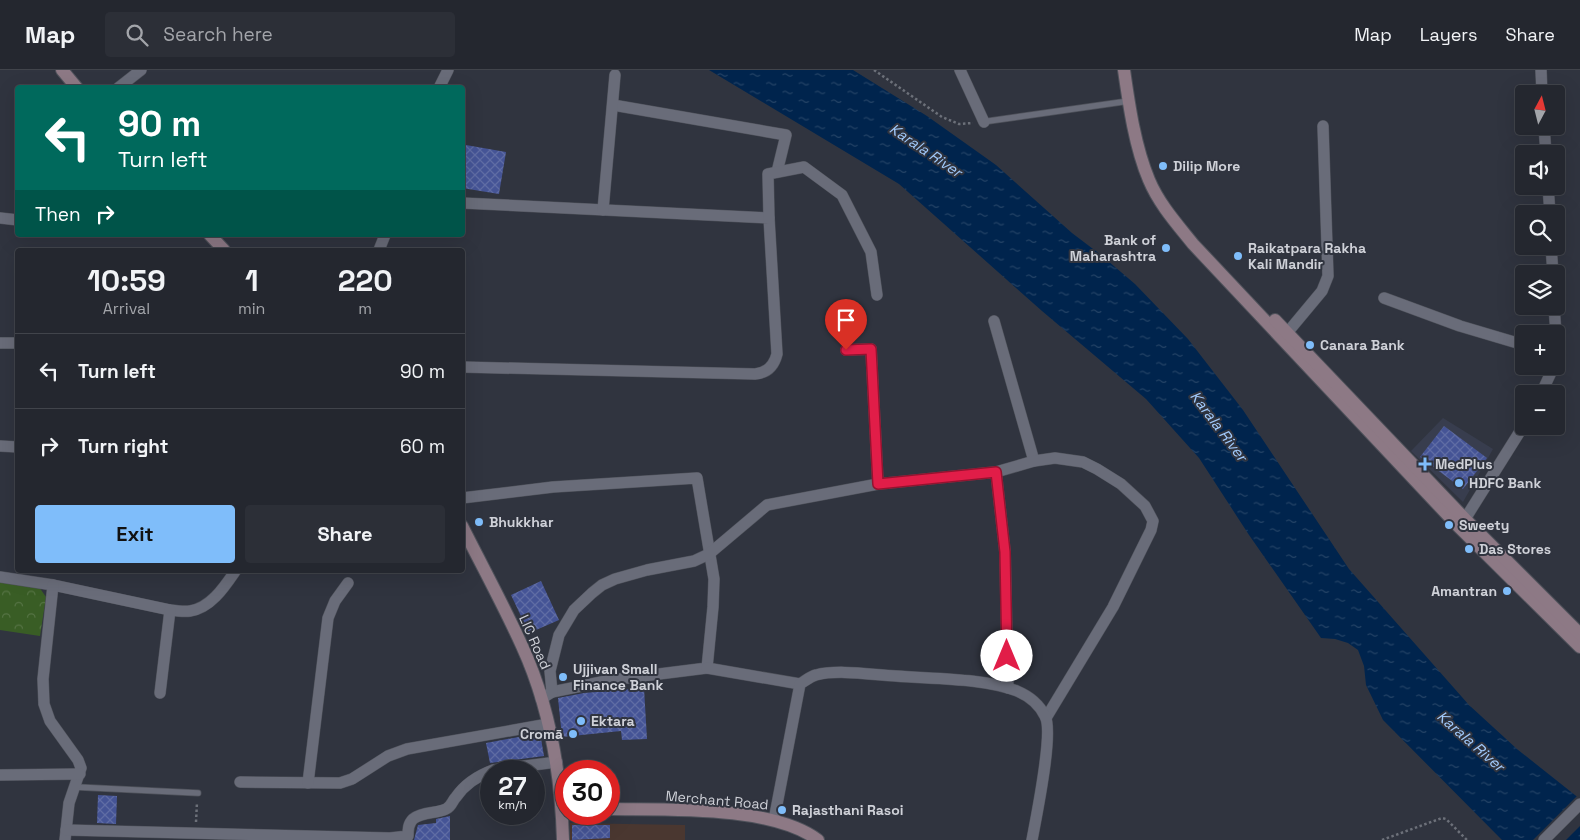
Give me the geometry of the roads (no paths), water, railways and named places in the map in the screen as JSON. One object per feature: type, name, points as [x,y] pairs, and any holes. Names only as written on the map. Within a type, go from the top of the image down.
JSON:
[{"type":"street","points":[[62,70],[74,85]]},
{"type":"street","points":[[122,85],[141,70]]},
{"type":"street","points":[[440,85],[448,70]]},
{"type":"street","points":[[960,70],[981,122]]},
{"type":"street","points":[[1124,70],[1149,179],[1170,214],[1193,244],[1318,372],[1580,647]]},
{"type":"street","points":[[1130,70],[1132,101]]},
{"type":"street","points":[[1541,70],[1542,85]]},
{"type":"street","points":[[603,210],[616,75]]},
{"type":"street","points":[[613,105],[786,135],[777,172]]},
{"type":"street","points":[[1284,337],[1322,291],[1328,276],[1323,126]]},
{"type":"street","points":[[465,367],[755,374],[764,372],[773,365],[777,354],[768,174],[804,167],[842,195],[871,252],[877,296]]},
{"type":"street","points":[[465,202],[769,218]]},
{"type":"street","points":[[0,218],[15,220]]},
{"type":"street","points":[[212,237],[222,248]]},
{"type":"street","points":[[1384,298],[1468,328],[1515,342]]},
{"type":"street","points":[[994,321],[1034,462]]},
{"type":"street","points":[[0,343],[15,343]]},
{"type":"street","points":[[846,350],[871,349],[878,484]]},
{"type":"street","points":[[1461,522],[1518,435]]},
{"type":"street","points":[[0,446],[15,447]]},
{"type":"street","points":[[552,692],[550,671],[559,635],[574,610],[592,593],[615,579],[694,560],[709,554],[767,505],[878,484],[996,472],[1055,458],[1083,462],[1121,484],[1140,501],[1151,514],[1153,521],[1152,530],[1113,606],[1046,718]]},
{"type":"street","points":[[996,472],[1005,552],[1008,688]]},
{"type":"street","points":[[465,498],[553,487],[697,478],[714,579],[714,607],[707,668]]},
{"type":"street","points":[[1461,522],[1580,634]]},
{"type":"street","name":"LIC Road","points":[[465,532],[522,647],[541,699],[556,760]]},
{"type":"street","points":[[0,577],[53,585],[170,610],[190,611],[205,606],[223,590],[234,573]]},
{"type":"street","points":[[308,783],[328,618],[335,601],[348,582]]},
{"type":"street","points":[[53,585],[44,679],[44,704],[50,721],[80,764],[80,774],[69,803],[65,835],[196,833],[390,838],[408,836],[408,826],[412,819],[425,813],[446,810],[451,806],[462,789],[472,780],[483,774],[493,770],[555,762]]},
{"type":"street","points":[[160,693],[170,610]]},
{"type":"street","points":[[541,699],[552,692],[610,680],[707,668],[800,684],[816,675],[846,673],[980,682],[1008,688],[1027,696],[1038,705],[1046,718],[1048,727],[1042,782],[1032,840]]},
{"type":"street","points":[[774,820],[800,684]]},
{"type":"street","points":[[240,782],[340,783],[352,779],[377,762],[407,749],[548,724]]},
{"type":"street","points":[[0,775],[80,774]]},
{"type":"street","points":[[1544,840],[1580,804]]},
{"type":"street","name":"Merchant Road","points":[[620,809],[715,812],[757,817],[774,820],[801,830],[818,840]]},
{"type":"street","name":"LIC Road","points":[[563,825],[563,840]]},
{"type":"lane","points":[[981,122],[1132,101]]},
{"type":"lane","points":[[75,786],[198,793]]},
{"type":"water","name":"Karala River","points":[[709,70],[853,70],[927,116],[996,165],[1072,233],[1135,284],[1188,339],[1243,410],[1349,569],[1469,705],[1517,749],[1580,799],[1580,840],[1502,840],[1383,720],[1366,685],[1364,666],[1358,650],[1348,643],[1335,639],[1321,638],[1249,535],[1199,458],[1146,399],[1042,311],[899,184]]},
{"type":"place","name":"Dilip More","points":[[1163,166]]},
{"type":"place","name":"Bank of Maharashtra","points":[[1166,248]]},
{"type":"place","name":"Raikatpara Rakha Kali Mandir","points":[[1238,256]]},
{"type":"place","name":"Canara Bank","points":[[1310,345]]},
{"type":"place","name":"MedPlus","points":[[1425,464]]},
{"type":"place","name":"HDFC Bank","points":[[1459,483]]},
{"type":"place","name":"Bhukkhar","points":[[479,522]]},
{"type":"place","name":"Sweety","points":[[1449,525]]},
{"type":"place","name":"Das Stores","points":[[1469,549]]},
{"type":"place","name":"Amantran","points":[[1507,591]]},
{"type":"place","name":"Ujjivan Small Finance Bank","points":[[563,677]]},
{"type":"place","name":"Ektara","points":[[581,721]]},
{"type":"place","name":"Cromā","points":[[573,734]]},
{"type":"place","name":"Rajasthani Rasoi","points":[[782,810]]}]
